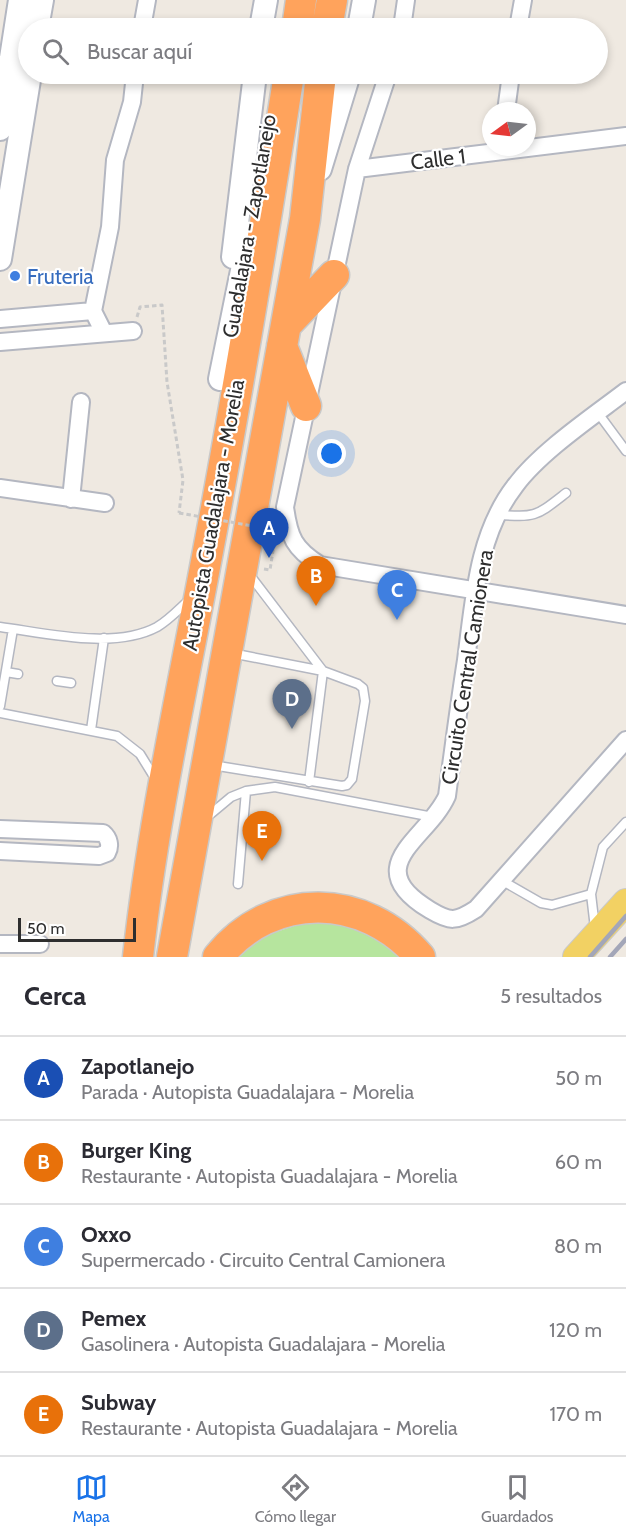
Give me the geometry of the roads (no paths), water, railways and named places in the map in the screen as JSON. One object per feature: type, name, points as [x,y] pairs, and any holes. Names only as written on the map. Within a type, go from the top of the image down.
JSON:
[{"type":"highway","points":[[298,18],[301,0]]},
{"type":"highway","points":[[329,18],[332,0]]},
{"type":"highway","name":"Autopista Guadalajara - Morelia","points":[[138,957],[142,915],[161,792],[209,548],[287,84]]},
{"type":"highway","name":"Autopista Guadalajara - Morelia","points":[[172,957],[226,652],[253,567],[284,335],[305,219],[320,84]]},
{"type":"highway","points":[[306,406],[284,335],[334,275]]},
{"type":"highway","points":[[209,548],[212,458],[220,379]]},
{"type":"highway","points":[[218,957],[231,941],[254,924],[283,912],[314,907],[347,910],[376,920],[407,941],[420,957]]},
{"type":"highway","points":[[126,957],[142,915]]},
{"type":"main road","points":[[576,957],[626,902]]},
{"type":"street","points":[[19,18],[20,0]]},
{"type":"street","points":[[39,18],[42,0]]},
{"type":"street","points":[[144,18],[147,0]]},
{"type":"street","points":[[263,18],[266,0]]},
{"type":"street","points":[[284,18],[287,0]]},
{"type":"street","points":[[361,18],[364,0]]},
{"type":"street","points":[[403,18],[406,0]]},
{"type":"street","points":[[519,18],[522,0]]},
{"type":"street","points":[[0,259],[18,44]]},
{"type":"street","points":[[0,129],[3,88],[17,66]]},
{"type":"street","points":[[104,333],[93,310],[110,227],[115,160],[132,102],[134,84]]},
{"type":"street","points":[[220,379],[254,84]]},
{"type":"street","name":"Guadalajara - Zapotlanejo","points":[[220,379],[250,226],[274,84]]},
{"type":"street","points":[[305,219],[346,84]]},
{"type":"street","points":[[385,84],[357,169],[285,507],[294,544],[306,556],[321,565],[626,615]]},
{"type":"street","points":[[507,102],[510,84]]},
{"type":"street","name":"Calle 1","points":[[536,145],[626,136]]},
{"type":"street","name":"Calle 1","points":[[357,169],[482,152]]},
{"type":"street","points":[[0,320],[93,310]]},
{"type":"street","points":[[0,342],[133,331]]},
{"type":"street","name":"Circuito Central Camionera","points":[[626,391],[532,467],[515,486],[497,515],[488,537],[475,590],[447,796],[433,817],[400,856],[399,878],[405,890],[422,905],[443,918],[454,920],[476,909],[626,740]]},
{"type":"street","points":[[71,499],[81,402]]},
{"type":"street","points":[[0,488],[105,504]]},
{"type":"street","points":[[0,829],[103,833],[109,845],[107,853],[99,856],[0,851]]},
{"type":"street","points":[[0,944],[40,944]]},
{"type":"lane","points":[[598,413],[626,451]]},
{"type":"lane","points":[[497,515],[530,517],[539,514],[566,493]]},
{"type":"lane","points":[[253,567],[323,671],[309,782]]},
{"type":"lane","points":[[0,627],[90,639],[132,636],[156,628],[180,609],[202,586]]},
{"type":"lane","points":[[0,706],[13,629]]},
{"type":"lane","points":[[91,730],[93,687],[104,638]]},
{"type":"lane","points":[[206,764],[309,782],[342,786],[350,783],[365,701],[363,688],[358,684],[323,671],[226,652]]},
{"type":"lane","points":[[6,672],[18,674]]},
{"type":"lane","points":[[57,681],[71,683]]},
{"type":"lane","points":[[0,713],[117,736],[130,744],[148,765],[161,792]]},
{"type":"lane","points":[[194,830],[231,797],[246,791],[275,787],[433,817]]},
{"type":"lane","points":[[238,884],[246,791]]},
{"type":"lane","points":[[596,934],[591,894],[603,847],[626,822]]},
{"type":"lane","points":[[501,880],[541,903],[552,905],[591,894]]},
{"type":"railway","points":[[590,957],[626,916]]},
{"type":"railway","points":[[610,957],[626,939]]},
{"type":"place","name":"Fruteria","points":[[15,276]]},
{"type":"place","name":"Zapotlanejo","points":[[269,558]]},
{"type":"place","name":"Burger King","points":[[316,606]]},
{"type":"place","name":"Oxxo","points":[[397,620]]},
{"type":"place","name":"Pemex","points":[[292,729]]},
{"type":"place","name":"Subway","points":[[262,861]]}]
